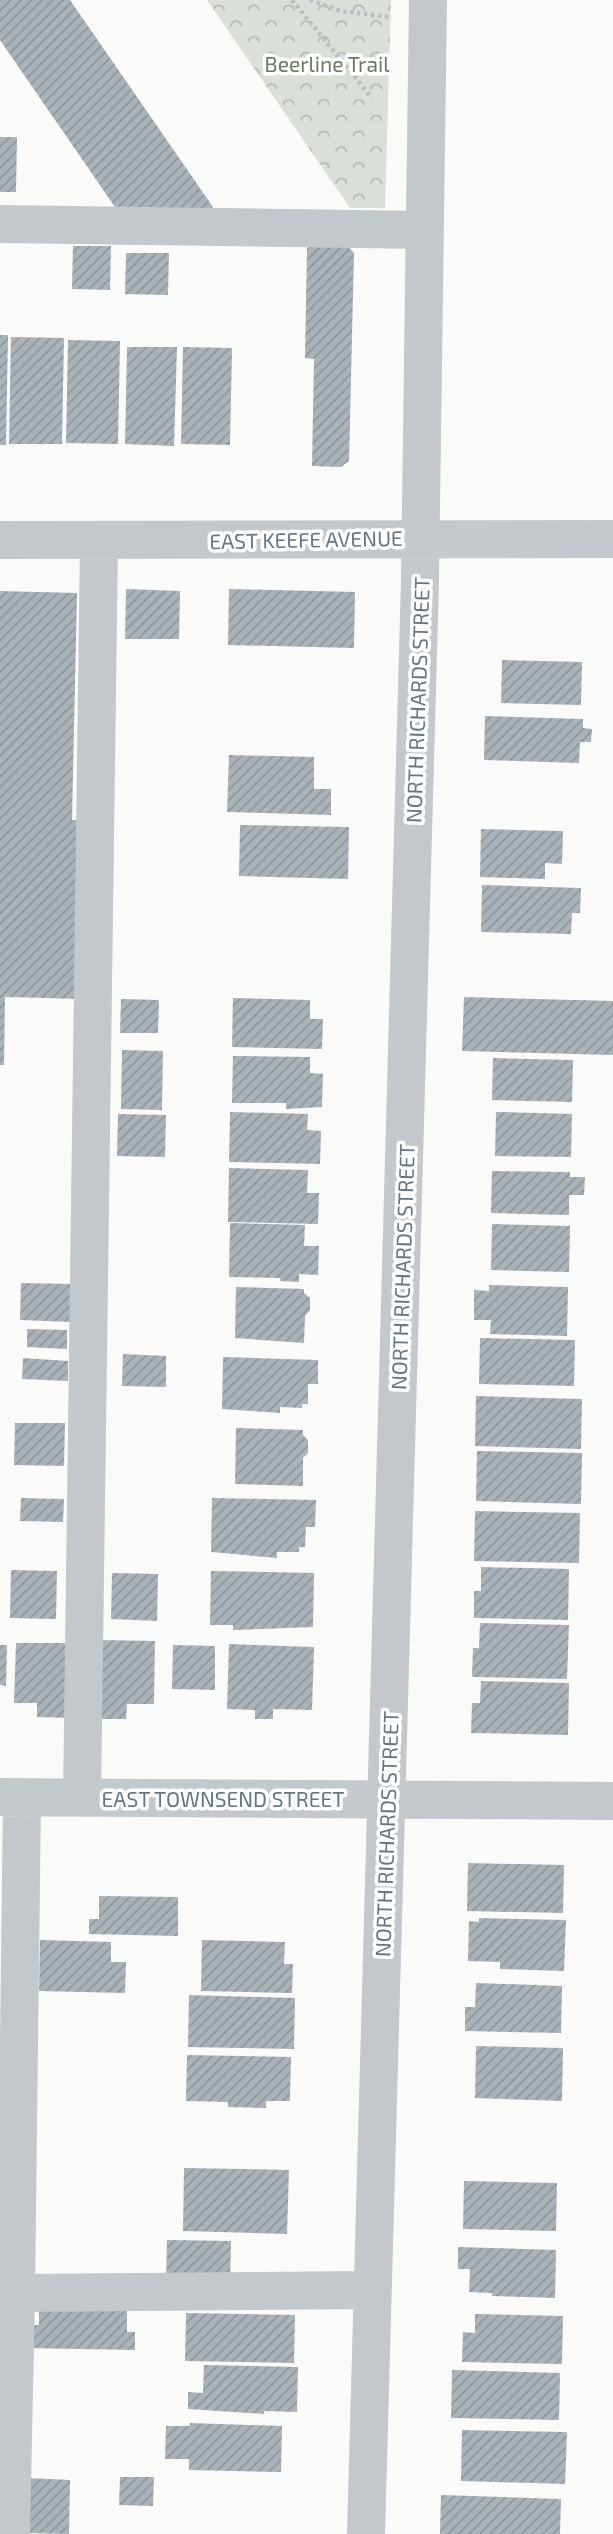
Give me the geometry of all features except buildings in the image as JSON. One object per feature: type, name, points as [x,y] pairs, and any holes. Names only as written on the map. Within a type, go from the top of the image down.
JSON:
[{"type":"street","name":"NORTH RICHARDS STREET","points":[[366,2534],[422,537],[428,9]]},
{"type":"street","points":[[0,224],[424,230]]},
{"type":"street","name":"EAST KEEFE AVENUE","points":[[0,540],[99,542],[422,537],[613,539]]},
{"type":"street","points":[[82,1798],[99,542]]},
{"type":"street","points":[[11,1797],[16,2294],[11,2534]]},
{"type":"street","name":"EAST TOWNSEND STREET","points":[[11,1797],[613,1801]]},
{"type":"street","points":[[16,2294],[372,2290]]},
{"type":"path","points":[[292,0],[372,99]]},
{"type":"path","points":[[310,0],[341,11],[374,16],[428,9]]},
{"type":"green space","name":"Beerline Trail","points":[[207,0],[391,0],[385,208],[350,208]]}]
